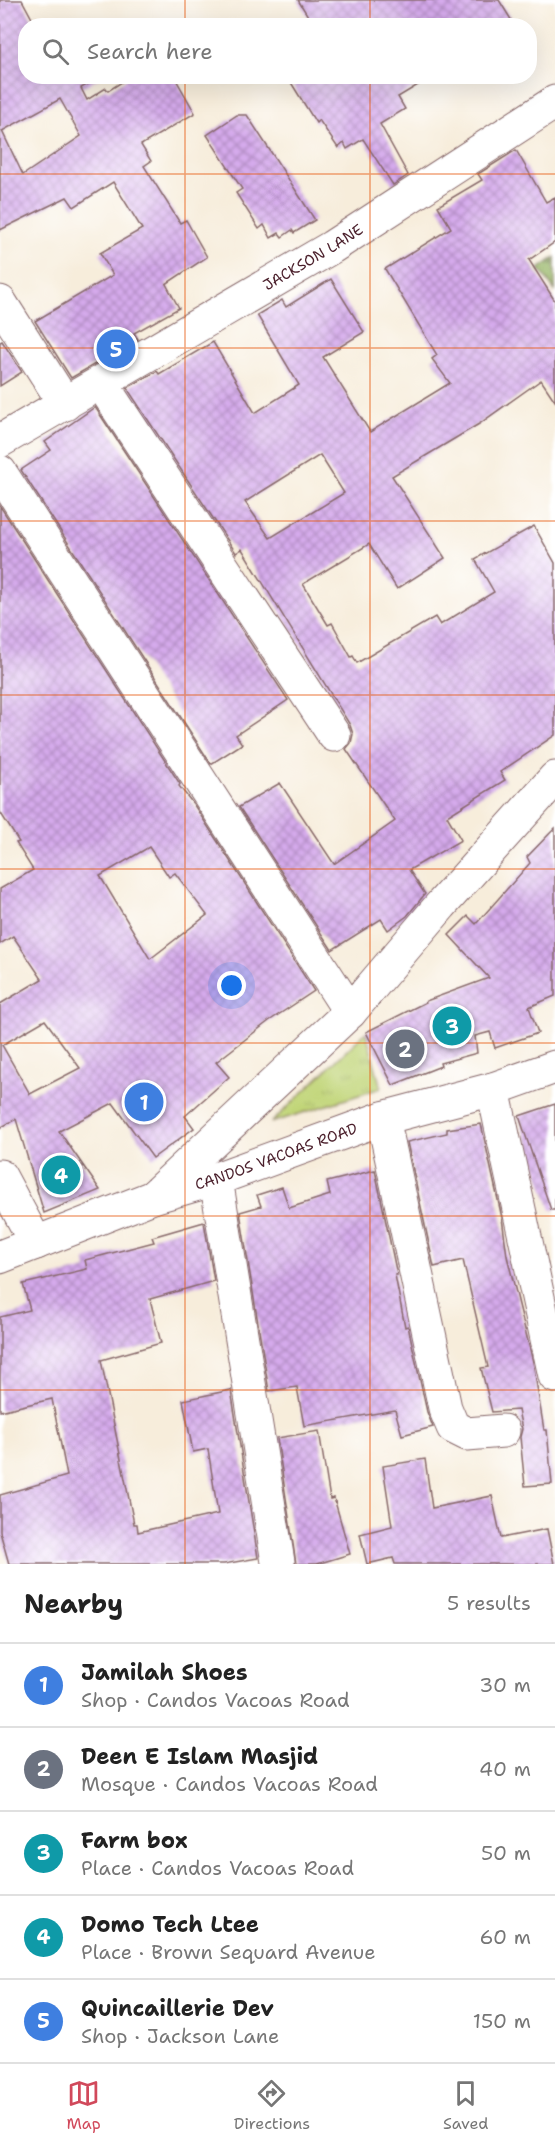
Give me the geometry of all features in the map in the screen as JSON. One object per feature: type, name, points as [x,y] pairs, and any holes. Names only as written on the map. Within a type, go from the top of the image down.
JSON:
[{"type":"street","name":"JACKSON LANE","points":[[0,441],[332,247],[555,102]]},
{"type":"street","points":[[0,302],[65,404]]},
{"type":"street","points":[[101,383],[334,735]]},
{"type":"street","points":[[0,472],[350,1012]]},
{"type":"street","points":[[153,1197],[350,1012],[441,905],[555,778]]},
{"type":"street","name":"CANDOS VACOAS ROAD","points":[[0,1257],[153,1197],[216,1179],[383,1118],[493,1089],[555,1067]]},
{"type":"street","points":[[493,1089],[555,1377]]},
{"type":"street","points":[[383,1118],[445,1408],[453,1427],[467,1434],[503,1431]]},
{"type":"street","points":[[0,1176],[36,1243]]},
{"type":"street","points":[[216,1179],[278,1562]]},
{"type":"green space","points":[[555,257],[555,291],[539,269]]},
{"type":"green space","points":[[366,1032],[381,1088],[271,1123]]},
{"type":"building","points":[[0,0],[22,0],[32,18],[18,18],[18,84],[88,84],[81,88],[87,100],[106,88],[108,91],[119,84],[179,84],[195,113],[141,145],[151,161],[144,166],[180,223],[186,220],[207,257],[166,284],[179,308],[134,333],[138,339],[71,378],[35,321],[113,275],[100,253],[142,229],[113,182],[74,207],[67,197],[0,230]],"holes":[[[60,99],[81,136],[23,175],[2,131]]]},
{"type":"building","points":[[298,0],[499,0],[510,18],[309,18]]},
{"type":"building","points":[[292,84],[420,84],[398,97],[405,109],[380,124],[408,175],[393,185],[363,139],[347,149],[344,143],[338,148],[319,120],[316,123]]},
{"type":"building","points":[[237,115],[247,115],[315,220],[294,233],[292,230],[282,237],[279,233],[271,238],[264,225],[259,229],[236,193],[242,189],[207,135]]},
{"type":"building","points":[[516,150],[546,202],[555,197],[555,242],[529,260],[555,301],[555,401],[541,380],[479,424],[392,476],[445,558],[397,589],[369,544],[303,584],[328,625],[332,623],[351,657],[353,656],[357,663],[435,617],[440,625],[494,592],[475,559],[534,526],[555,563],[555,735],[500,772],[505,780],[447,816],[461,840],[409,870],[425,894],[407,916],[388,930],[381,919],[332,950],[239,807],[280,783],[334,864],[395,821],[346,749],[351,743],[353,734],[350,725],[242,549],[236,553],[127,388],[157,371],[159,374],[213,342],[255,413],[299,385],[257,315],[282,300],[286,307],[331,279],[364,332],[323,357],[370,432],[450,383],[432,359],[437,355],[385,269],[451,228],[438,206],[482,180],[478,174]],"holes":[[[320,455],[344,493],[270,538],[245,502]]]},
{"type":"building","points":[[2,341],[22,372],[0,386],[0,342]]},
{"type":"building","points":[[95,407],[288,700],[236,735],[242,744],[211,764],[21,470],[51,450],[45,442]]},
{"type":"building","points":[[0,506],[180,784],[179,786],[194,805],[314,991],[269,1021],[216,1062],[229,1077],[185,1116],[194,1128],[153,1158],[113,1103],[59,1131],[100,1190],[44,1213],[16,1119],[0,1128],[0,1004],[42,979],[13,936],[0,944],[0,889],[33,870],[0,812]],"holes":[[[149,847],[169,877],[175,873],[207,915],[150,959],[100,876]],[[45,1020],[80,1068],[30,1094],[2,1045]]]},
{"type":"building","points":[[555,828],[555,996],[529,1007],[538,1033],[495,1048],[490,1032],[475,1036],[477,1053],[440,1063],[441,1066],[393,1085],[366,1032],[426,1001],[489,978],[449,935],[468,916],[476,924],[530,863],[527,857]]},
{"type":"building","points":[[555,1104],[555,1210],[551,1210],[519,1116]]},
{"type":"building","points":[[481,1124],[502,1218],[507,1256],[533,1362],[544,1430],[547,1430],[552,1484],[525,1486],[520,1437],[522,1429],[518,1410],[492,1412],[481,1368],[488,1367],[463,1260],[434,1267],[407,1142],[447,1133],[447,1129]]},
{"type":"building","points":[[375,1170],[397,1275],[395,1275],[405,1327],[408,1326],[427,1412],[433,1427],[402,1435],[395,1410],[304,1426],[297,1387],[269,1391],[240,1212],[261,1206],[257,1195],[282,1187],[289,1208],[330,1195],[327,1182]]},
{"type":"building","points":[[204,1222],[214,1281],[150,1299],[161,1343],[101,1360],[134,1524],[137,1524],[138,1532],[218,1514],[208,1449],[193,1452],[183,1400],[231,1390],[258,1558],[224,1564],[9,1564],[0,1532],[0,1495],[67,1476],[52,1399],[0,1411],[0,1317],[30,1310],[23,1284],[87,1269],[85,1260],[154,1242],[152,1237]]},
{"type":"building","points":[[319,1431],[330,1499],[334,1498],[350,1554],[317,1564],[296,1564],[277,1438]]},
{"type":"building","points":[[425,1459],[432,1508],[492,1496],[501,1538],[547,1529],[554,1564],[395,1564],[393,1558],[367,1564],[360,1534],[392,1526],[383,1466]]},
{"type":"place","name":"Quincaillerie Dev","points":[[116,349]]},
{"type":"place","name":"Farm box","points":[[452,1026]]},
{"type":"place","name":"Deen E Islam Masjid","points":[[405,1049]]},
{"type":"place","name":"Jamilah Shoes","points":[[144,1102]]},
{"type":"place","name":"Domo Tech Ltee","points":[[61,1175]]}]
